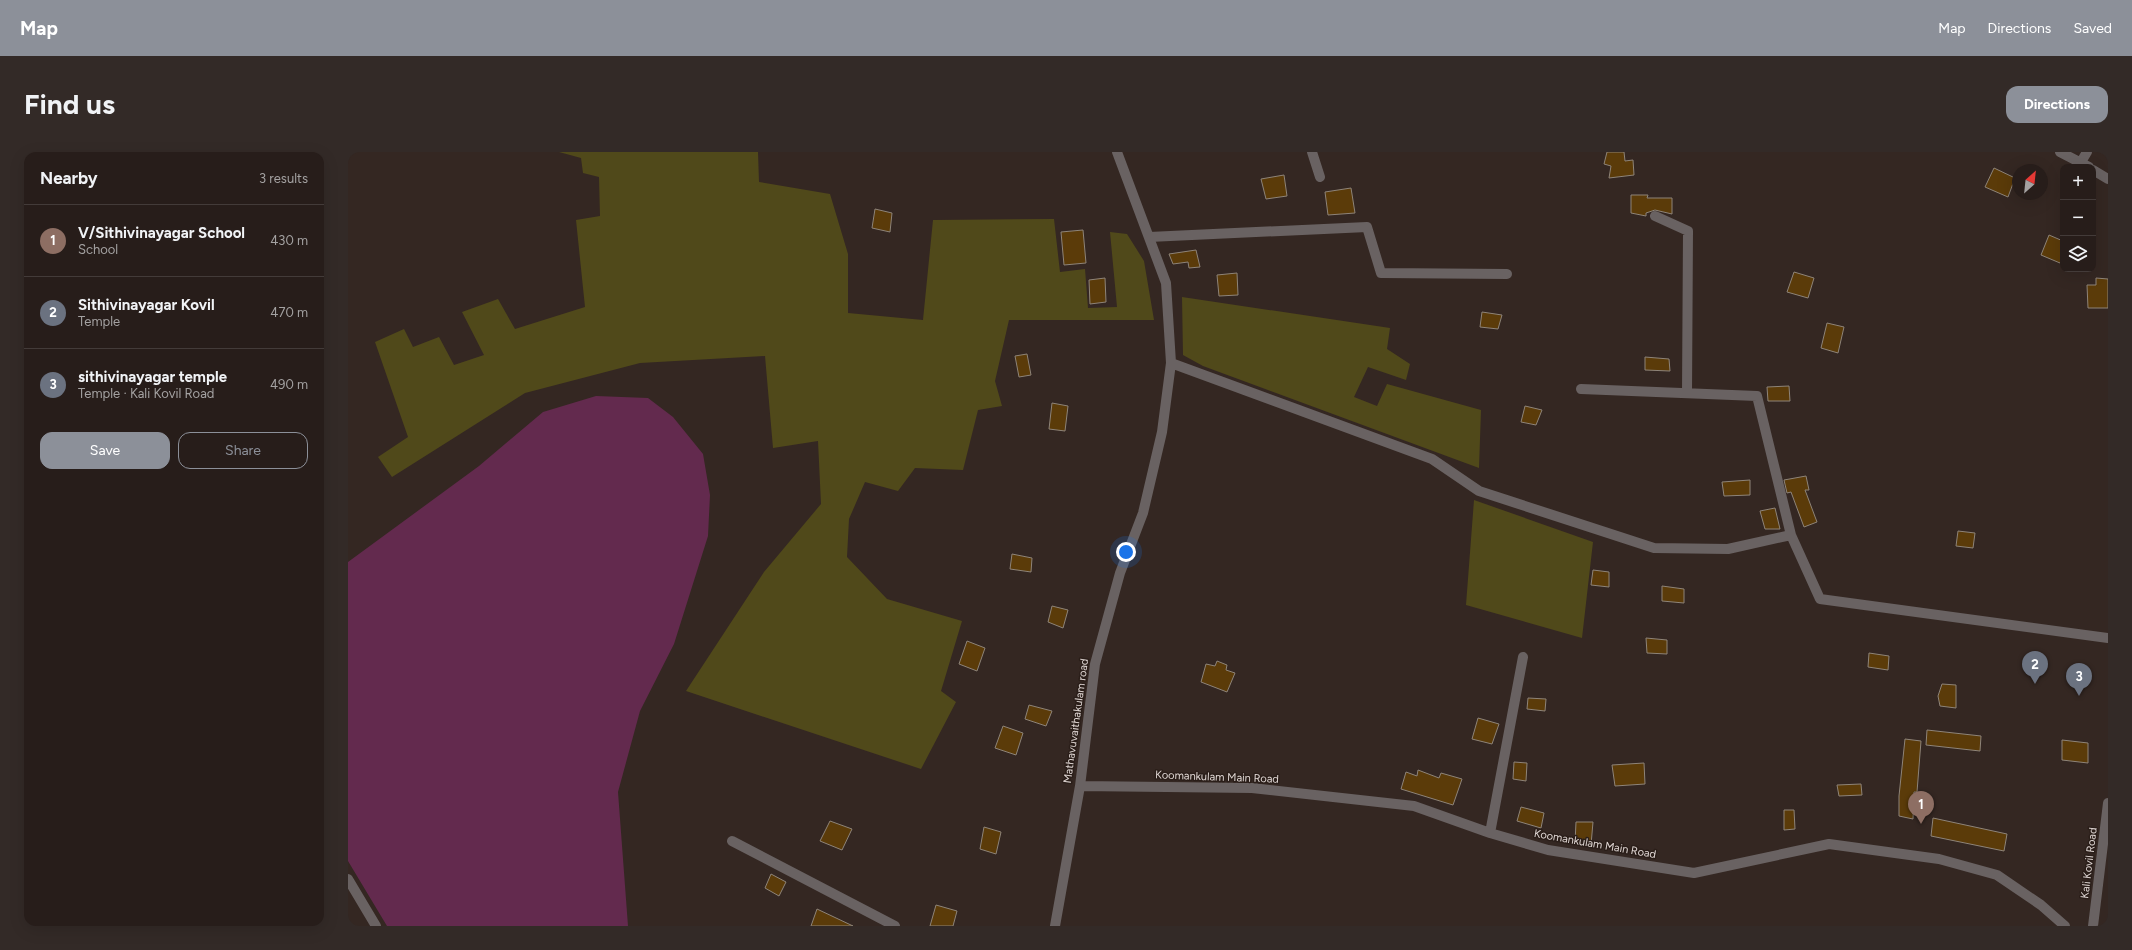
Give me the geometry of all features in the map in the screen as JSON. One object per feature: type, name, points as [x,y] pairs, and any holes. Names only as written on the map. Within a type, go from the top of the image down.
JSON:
[{"type":"street","name":"Mathavuvaithakulam road","points":[[1055,926],[1080,786],[1095,664],[1120,573],[1143,513],[1162,432],[1171,363],[1166,283],[1117,152]]},
{"type":"street","points":[[1312,152],[1320,177]]},
{"type":"street","points":[[2060,152],[2083,164]]},
{"type":"street","points":[[2085,164],[2087,152]]},
{"type":"street","points":[[2096,172],[2108,179]]},
{"type":"street","points":[[1654,216],[1688,231],[1687,393]]},
{"type":"street","points":[[1149,237],[1367,227],[1381,273],[1507,274]]},
{"type":"street","points":[[1171,363],[1432,458],[1479,491],[1654,548],[1728,549],[1791,535]]},
{"type":"street","points":[[1581,389],[1757,396],[1791,535],[1820,599],[2108,638]]},
{"type":"street","points":[[1490,833],[1523,657]]},
{"type":"street","name":"Koomankulam Main Road","points":[[1080,786],[1252,788],[1414,806],[1490,833],[1548,850],[1694,873],[1829,844],[1939,859],[1997,875],[2040,905],[2065,926]]},
{"type":"street","name":"Kali Kovil Road","points":[[2093,926],[2108,804]]},
{"type":"street","points":[[732,841],[895,926]]},
{"type":"street","points":[[348,879],[376,926]]},
{"type":"shaded area","points":[[559,152],[758,152],[759,182],[830,194],[848,254],[848,313],[923,320],[933,220],[1054,219],[1060,272],[1085,269],[1088,308],[1117,307],[1110,232],[1127,234],[1144,261],[1154,320],[1009,320],[995,381],[1002,406],[978,410],[963,470],[915,468],[898,491],[865,482],[849,519],[847,557],[887,599],[962,621],[941,691],[956,702],[921,769],[686,691],[764,572],[821,504],[818,441],[773,448],[765,356],[640,363],[525,393],[392,477],[378,457],[408,437],[375,342],[404,329],[413,347],[439,337],[454,365],[484,355],[462,312],[498,299],[515,329],[585,307],[576,220],[600,216],[599,177],[583,173],[581,158]]},
{"type":"shaded area","points":[[1182,297],[1390,328],[1387,349],[1410,364],[1406,380],[1368,367],[1354,397],[1377,406],[1387,384],[1481,410],[1479,468],[1203,366],[1183,355]]},
{"type":"shaded area","points":[[596,396],[648,398],[673,417],[703,454],[710,495],[708,536],[674,644],[640,711],[618,792],[628,926],[387,926],[348,861],[348,562],[479,466],[543,412]]},
{"type":"shaded area","points":[[1474,500],[1593,542],[1582,638],[1466,605]]},
{"type":"building","points":[[1607,152],[1624,152],[1625,161],[1633,160],[1634,175],[1609,178],[1611,166],[1604,164]]},
{"type":"building","points":[[1994,168],[2012,177],[2012,186],[2008,197],[1985,187]]},
{"type":"building","points":[[1284,175],[1287,196],[1266,199],[1261,179]]},
{"type":"building","points":[[1351,188],[1355,213],[1328,215],[1325,192]]},
{"type":"building","points":[[1631,195],[1648,195],[1647,198],[1672,198],[1672,214],[1655,210],[1646,213],[1646,216],[1631,213]]},
{"type":"building","points":[[875,209],[892,213],[890,232],[872,228]]},
{"type":"building","points":[[1083,230],[1086,263],[1064,265],[1061,232]]},
{"type":"building","points":[[2049,235],[2060,240],[2060,263],[2041,255]]},
{"type":"building","points":[[1196,250],[1200,267],[1189,268],[1188,262],[1173,264],[1169,254]]},
{"type":"building","points":[[1794,272],[1814,278],[1808,298],[1787,292]]},
{"type":"building","points":[[1237,273],[1238,295],[1219,296],[1217,275]]},
{"type":"building","points":[[1105,278],[1106,302],[1090,304],[1089,280]]},
{"type":"building","points":[[2096,278],[2108,279],[2108,308],[2088,308],[2087,285],[2096,285]]},
{"type":"building","points":[[1482,312],[1502,315],[1498,329],[1480,327]]},
{"type":"building","points":[[1827,323],[1844,327],[1838,353],[1821,348]]},
{"type":"building","points":[[1027,354],[1031,375],[1019,377],[1015,356]]},
{"type":"building","points":[[1645,357],[1669,359],[1670,371],[1645,370]]},
{"type":"building","points":[[1789,386],[1790,401],[1768,401],[1767,387]]},
{"type":"building","points":[[1052,403],[1068,406],[1065,431],[1049,429]]},
{"type":"building","points":[[1525,406],[1542,410],[1536,425],[1521,422]]},
{"type":"building","points":[[1806,476],[1809,490],[1805,490],[1817,522],[1804,527],[1791,492],[1787,493],[1784,480]]},
{"type":"building","points":[[1750,480],[1750,495],[1724,496],[1722,482]]},
{"type":"building","points":[[1775,508],[1780,529],[1765,529],[1760,511]]},
{"type":"building","points":[[1958,531],[1975,533],[1973,548],[1956,546]]},
{"type":"building","points":[[1012,554],[1032,558],[1031,572],[1010,569]]},
{"type":"building","points":[[1593,570],[1609,572],[1609,587],[1591,585]]},
{"type":"building","points":[[1662,586],[1684,589],[1684,603],[1662,601]]},
{"type":"building","points":[[1052,606],[1068,610],[1063,628],[1048,622]]},
{"type":"building","points":[[1646,638],[1667,640],[1667,654],[1647,653]]},
{"type":"building","points":[[967,641],[985,648],[977,671],[959,664]]},
{"type":"building","points":[[1869,653],[1889,656],[1888,670],[1868,667]]},
{"type":"building","points":[[1217,661],[1227,665],[1226,670],[1235,673],[1227,692],[1201,682],[1206,664],[1215,666]]},
{"type":"building","points":[[1942,684],[1956,685],[1956,708],[1940,706],[1938,696]]},
{"type":"building","points":[[1528,698],[1546,699],[1545,711],[1527,709]]},
{"type":"building","points":[[1029,705],[1052,711],[1046,726],[1025,719]]},
{"type":"building","points":[[1478,718],[1499,724],[1492,744],[1472,739]]},
{"type":"building","points":[[1003,726],[1023,733],[1016,755],[995,748]]},
{"type":"building","points":[[1927,730],[1981,736],[1980,751],[1926,745]]},
{"type":"building","points":[[1905,739],[1921,741],[1917,792],[1914,792],[1913,819],[1899,816],[1899,796]]},
{"type":"building","points":[[2062,740],[2088,743],[2088,763],[2062,760]]},
{"type":"building","points":[[1514,762],[1527,763],[1526,781],[1513,779]]},
{"type":"building","points":[[1644,763],[1645,784],[1615,786],[1612,765]]},
{"type":"building","points":[[1418,770],[1439,778],[1441,773],[1462,779],[1453,805],[1401,789],[1406,772],[1417,776]]},
{"type":"building","points":[[1861,784],[1862,795],[1839,796],[1837,785]]},
{"type":"building","points":[[1521,807],[1544,813],[1541,828],[1517,821]]},
{"type":"building","points":[[1784,810],[1794,810],[1795,829],[1784,830]]},
{"type":"building","points":[[1933,818],[2007,834],[2004,851],[1931,836]]},
{"type":"building","points":[[830,821],[852,829],[842,850],[820,841]]},
{"type":"building","points":[[1576,822],[1593,822],[1591,845],[1575,843]]},
{"type":"building","points":[[984,827],[1001,832],[996,854],[980,849]]},
{"type":"building","points":[[771,874],[786,882],[779,896],[765,888]]},
{"type":"building","points":[[936,905],[957,911],[953,926],[930,926]]},
{"type":"building","points":[[817,909],[853,926],[811,926]]},
{"type":"place","name":"Sithivinayagar Kovil","points":[[2035,684]]},
{"type":"place","name":"sithivinayagar temple","points":[[2079,696]]},
{"type":"place","name":"V/Sithivinayagar School","points":[[1921,824]]}]
